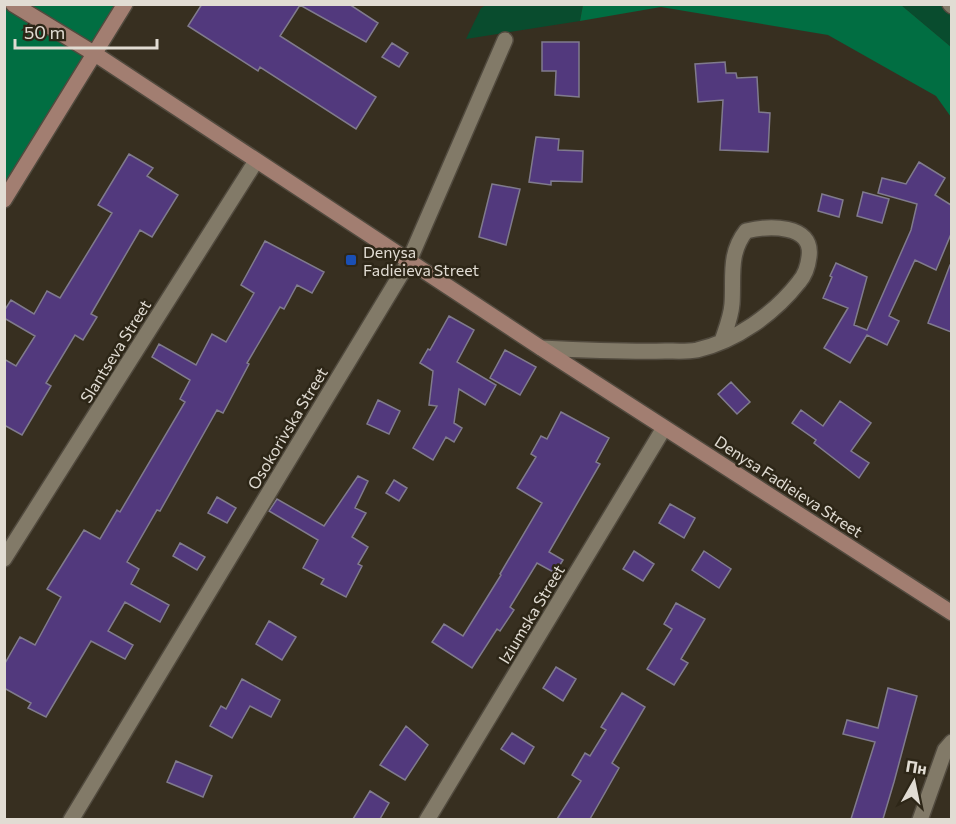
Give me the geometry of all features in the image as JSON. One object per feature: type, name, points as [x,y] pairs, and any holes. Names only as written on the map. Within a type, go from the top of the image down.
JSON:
[{"type":"street","name":"Denysa Fadieieva Street","points":[[13,4],[95,54],[541,348],[951,613]]},
{"type":"street","points":[[4,200],[125,4]]},
{"type":"street","name":"Osokorivska Street","points":[[71,819],[409,261],[504,40]]},
{"type":"street","name":"Slantseva Street","points":[[4,559],[256,161]]},
{"type":"street","points":[[541,348],[696,350],[722,341],[736,336],[772,309],[800,281],[808,266],[810,250],[806,238],[794,231],[778,227],[746,231],[735,244],[731,273],[732,304],[722,341]]},
{"type":"street","name":"Iziumska Street","points":[[427,819],[664,428]]},
{"type":"street","points":[[920,819],[945,750],[951,742]]},
{"type":"green space","points":[[5,5],[125,5],[5,188]]},
{"type":"green space","points":[[486,5],[583,5],[580,21],[466,39],[481,8]]},
{"type":"green space","points":[[583,5],[901,5],[951,47],[951,117],[936,96],[828,35],[661,7],[580,21]]},
{"type":"green space","points":[[901,5],[950,5],[951,47]]},
{"type":"building","points":[[202,4],[349,4],[378,23],[366,42],[300,5],[280,36],[376,97],[356,129],[260,67],[258,71],[188,26]]},
{"type":"building","points":[[542,42],[579,42],[579,97],[555,95],[556,71],[542,71]]},
{"type":"building","points":[[392,43],[408,53],[399,67],[382,57]]},
{"type":"building","points":[[725,62],[726,73],[736,73],[737,78],[757,77],[759,112],[770,113],[768,152],[720,150],[723,100],[698,102],[695,64]]},
{"type":"building","points":[[536,137],[559,139],[558,150],[583,151],[582,182],[551,181],[551,185],[529,182]]},
{"type":"building","points":[[129,154],[153,168],[147,176],[178,195],[152,237],[140,230],[91,314],[97,317],[83,340],[75,335],[46,383],[51,386],[22,435],[4,425],[4,359],[16,366],[35,336],[4,318],[4,311],[11,300],[34,314],[47,291],[60,298],[112,213],[98,205]]},
{"type":"building","points":[[919,162],[945,178],[935,195],[951,205],[951,234],[936,270],[915,260],[889,316],[899,321],[887,345],[867,335],[850,363],[824,348],[848,308],[823,298],[832,277],[830,276],[836,263],[867,277],[854,325],[867,330],[911,230],[917,204],[878,193],[882,178],[906,184]]},
{"type":"building","points":[[492,184],[520,189],[506,245],[479,237]]},
{"type":"building","points":[[863,192],[889,199],[882,223],[857,216]]},
{"type":"building","points":[[822,194],[843,200],[839,217],[818,211]]},
{"type":"building","points":[[265,241],[324,272],[312,293],[297,285],[284,309],[280,307],[247,363],[249,364],[223,413],[217,410],[160,511],[157,510],[127,562],[139,569],[131,584],[169,605],[160,622],[125,602],[108,631],[133,645],[125,659],[91,641],[46,717],[28,708],[31,703],[4,688],[4,665],[20,637],[35,645],[61,597],[47,589],[84,530],[100,539],[117,510],[120,512],[185,402],[180,399],[190,380],[152,357],[159,344],[196,365],[212,334],[226,342],[254,293],[241,285]]},
{"type":"building","points":[[951,265],[951,332],[928,323]]},
{"type":"building","points":[[449,316],[474,330],[457,362],[496,385],[485,405],[459,389],[454,423],[462,428],[454,442],[446,437],[433,460],[413,448],[437,406],[429,405],[433,371],[420,363]]},
{"type":"building","points":[[505,350],[536,367],[520,395],[490,378]]},
{"type":"building","points":[[731,382],[750,402],[737,414],[718,394]]},
{"type":"building","points":[[378,400],[400,411],[389,434],[367,424]]},
{"type":"building","points":[[840,401],[871,423],[851,451],[869,463],[859,478],[814,443],[816,440],[792,423],[801,410],[823,426]]},
{"type":"building","points":[[561,412],[609,438],[596,462],[600,464],[549,552],[563,560],[555,573],[537,563],[510,607],[514,610],[500,631],[497,629],[472,668],[432,642],[444,624],[463,636],[542,503],[517,488],[536,457],[531,454],[541,436],[547,439]]},
{"type":"building","points":[[358,476],[368,481],[355,508],[366,513],[352,537],[368,547],[358,564],[362,566],[346,597],[321,584],[324,579],[303,568],[318,540],[269,511],[277,499],[324,526]]},
{"type":"building","points":[[394,480],[407,488],[399,501],[386,493]]},
{"type":"building","points":[[217,497],[236,508],[227,523],[208,513]]},
{"type":"building","points":[[670,504],[695,518],[684,538],[659,523]]},
{"type":"building","points":[[180,543],[205,557],[197,570],[173,556]]},
{"type":"building","points":[[634,551],[654,564],[643,581],[623,569]]},
{"type":"building","points":[[704,551],[731,569],[719,588],[692,570]]},
{"type":"building","points":[[676,603],[705,619],[681,659],[688,663],[674,685],[647,669],[672,629],[664,624]]},
{"type":"building","points":[[269,621],[296,637],[282,660],[256,644]]},
{"type":"building","points":[[556,667],[576,679],[563,701],[543,688]]},
{"type":"building","points":[[242,679],[280,700],[271,717],[250,706],[232,738],[210,726],[221,706],[226,709]]},
{"type":"building","points":[[888,688],[917,696],[894,782],[883,819],[851,819],[875,742],[843,734],[847,720],[878,728]]},
{"type":"building","points":[[622,693],[645,707],[612,763],[619,768],[590,819],[557,819],[581,781],[572,775],[585,753],[590,756],[606,730],[601,727]]},
{"type":"building","points":[[406,726],[428,745],[405,780],[380,765]]},
{"type":"building","points":[[512,733],[534,747],[524,764],[501,749]]},
{"type":"building","points":[[176,761],[212,776],[203,797],[167,782]]},
{"type":"building","points":[[370,791],[389,803],[380,819],[353,819]]},
{"type":"place","name":"Denysa Fadieieva Street","points":[[351,260]]}]
